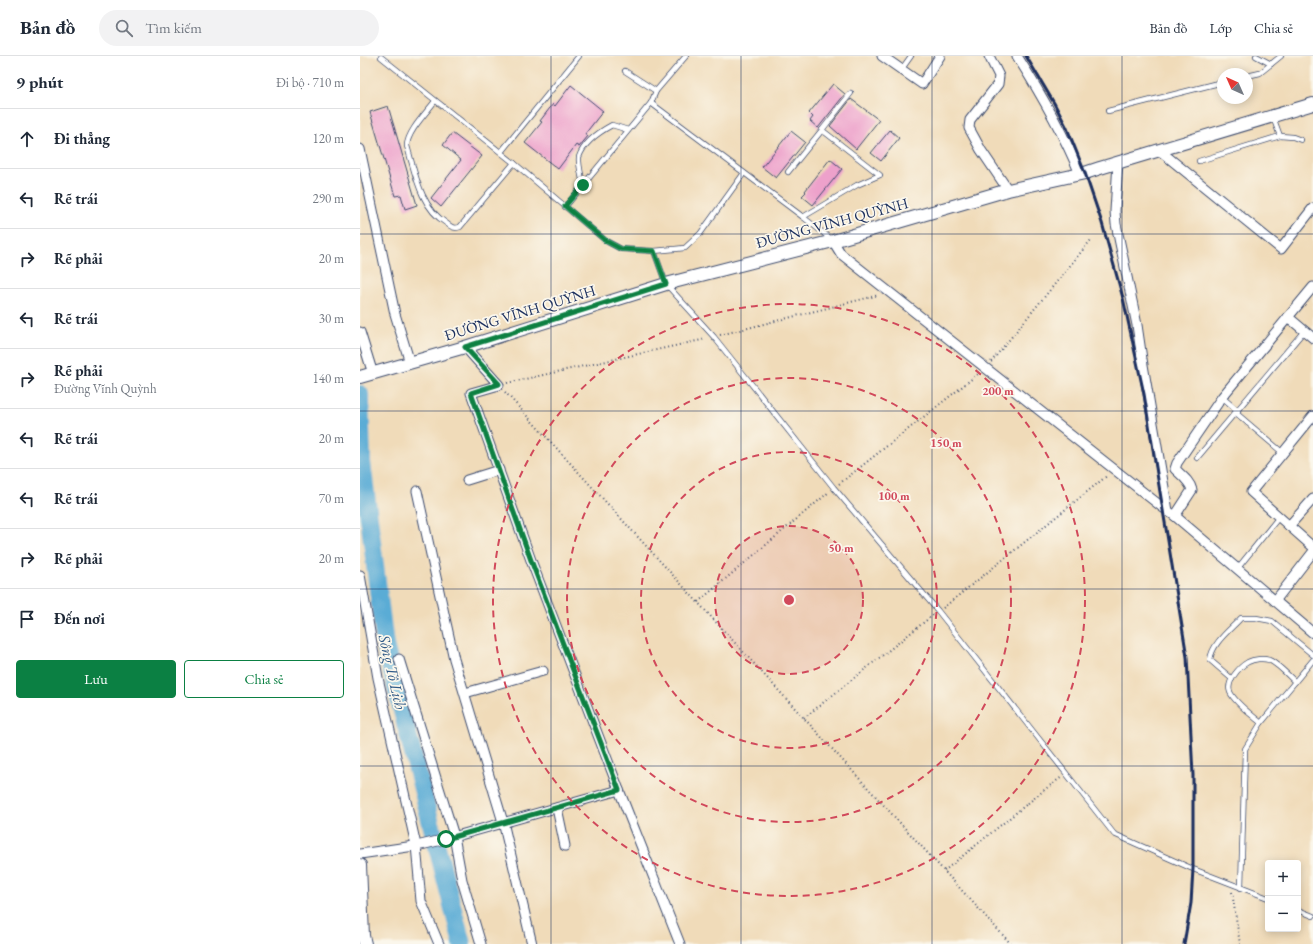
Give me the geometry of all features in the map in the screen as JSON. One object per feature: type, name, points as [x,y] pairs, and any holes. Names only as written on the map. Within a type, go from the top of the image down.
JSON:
[{"type":"street","points":[[882,56],[922,84],[940,56]]},
{"type":"street","points":[[989,56],[999,76],[998,84],[970,120],[969,128],[981,150],[1008,190]]},
{"type":"street","points":[[1017,56],[1060,129],[1080,174]]},
{"type":"street","name":"ĐƯỜNG VĨNH QUỲNH","points":[[367,375],[465,347],[666,284],[833,241],[1008,190],[1085,173],[1313,104]]},
{"type":"street","points":[[360,149],[395,314],[410,363]]},
{"type":"street","points":[[1159,150],[1281,249],[1309,220],[1313,208]]},
{"type":"street","points":[[1118,162],[1116,224],[1137,325],[1142,359],[1172,513]]},
{"type":"street","points":[[833,241],[841,254],[1172,513],[1313,633]]},
{"type":"street","points":[[1172,513],[1192,490],[1192,486],[1175,469],[1175,466],[1222,398],[1313,287]]},
{"type":"street","points":[[1288,317],[1313,338]]},
{"type":"street","points":[[360,332],[367,375]]},
{"type":"street","points":[[465,347],[499,384],[471,393],[532,563],[680,944]]},
{"type":"street","points":[[1313,416],[1251,492],[1313,547]]},
{"type":"street","points":[[467,480],[499,470]]},
{"type":"street","points":[[417,492],[454,659],[503,822],[532,944]]},
{"type":"street","points":[[1290,526],[1313,499]]},
{"type":"street","points":[[1275,601],[1313,552]]},
{"type":"street","points":[[360,575],[378,678],[418,845],[421,901],[439,944]]},
{"type":"street","points":[[399,660],[481,944]]},
{"type":"street","points":[[465,693],[544,671]]},
{"type":"street","points":[[360,854],[418,845],[450,838],[619,790]]},
{"type":"street","points":[[557,808],[565,846]]},
{"type":"street","points":[[360,865],[361,918],[365,944]]},
{"type":"lane","points":[[381,56],[435,101],[501,152],[606,241],[621,249],[654,251],[685,248],[700,234],[744,173]]},
{"type":"lane","points":[[501,152],[579,56]]},
{"type":"lane","points":[[565,206],[651,103],[656,91],[686,56]]},
{"type":"lane","points":[[901,70],[911,56]]},
{"type":"lane","points":[[1256,56],[1271,64]]},
{"type":"lane","points":[[1253,75],[1260,73],[1281,56]]},
{"type":"lane","points":[[625,71],[656,91]]},
{"type":"lane","points":[[1108,111],[1217,84]]},
{"type":"lane","points":[[788,172],[851,93]]},
{"type":"lane","points":[[435,101],[410,134],[407,141],[407,146],[420,188],[435,215],[453,228],[460,227],[514,163]]},
{"type":"lane","points":[[651,103],[833,241]]},
{"type":"lane","points":[[1274,117],[1280,136]]},
{"type":"lane","points":[[583,185],[579,158],[586,144],[598,133],[612,125],[628,130]]},
{"type":"lane","points":[[803,217],[857,185],[880,175],[822,130]]},
{"type":"lane","points":[[1199,161],[1280,136],[1293,137],[1301,140]]},
{"type":"lane","points":[[654,251],[666,284],[714,337],[834,488],[938,611],[1114,834],[1194,869],[1265,897]]},
{"type":"lane","points":[[1197,458],[1304,331]]},
{"type":"lane","points":[[1222,398],[1283,453]]},
{"type":"lane","points":[[1237,568],[1280,517]]},
{"type":"lane","points":[[1232,679],[1210,660],[1210,656],[1212,650],[1241,618],[1256,618],[1272,621],[1313,655]]},
{"type":"lane","points":[[1261,723],[1235,700],[1230,692],[1229,686],[1232,679],[1246,663],[1252,660],[1264,659],[1271,661],[1295,682]]},
{"type":"lane","points":[[1241,888],[1245,749],[1261,723],[1313,660]]},
{"type":"lane","points":[[1301,911],[1313,916]]},
{"type":"path","points":[[986,368],[1091,240]]},
{"type":"path","points":[[499,384],[714,337],[890,292]]},
{"type":"path","points":[[499,384],[1011,944]]},
{"type":"path","points":[[804,718],[1116,470]]},
{"type":"path","points":[[944,871],[1066,774]]},
{"type":"path","points":[[1231,884],[1240,944]]},
{"type":"building","points":[[833,84],[845,94],[818,128],[810,121],[813,117],[809,113]]},
{"type":"building","points":[[571,85],[603,111],[585,134],[588,136],[579,147],[576,145],[558,169],[525,143],[542,122],[540,121],[553,104],[555,106]]},
{"type":"building","points":[[851,99],[879,120],[856,149],[830,126]]},
{"type":"building","points":[[388,106],[417,205],[405,209],[401,195],[395,196],[370,112]]},
{"type":"building","points":[[890,130],[899,138],[881,161],[871,153]]},
{"type":"building","points":[[791,131],[805,142],[776,178],[762,167]]},
{"type":"building","points":[[452,133],[482,156],[441,207],[431,198],[461,160],[443,145]]},
{"type":"building","points":[[830,159],[842,169],[813,205],[802,196]]},
{"type":"waterway","name":"Sông Tô Lịch","points":[[360,394],[362,462],[385,645],[462,944]]},
{"type":"railway","points":[[1026,56],[1067,128],[1085,173],[1102,223],[1123,298],[1144,394],[1187,657],[1193,775],[1193,869],[1191,903],[1184,944]]},
{"type":"route","points":[[446,839],[619,790],[532,563],[471,393],[499,384],[465,347],[666,284],[654,251],[621,249],[606,241],[565,206],[583,185]]}]
